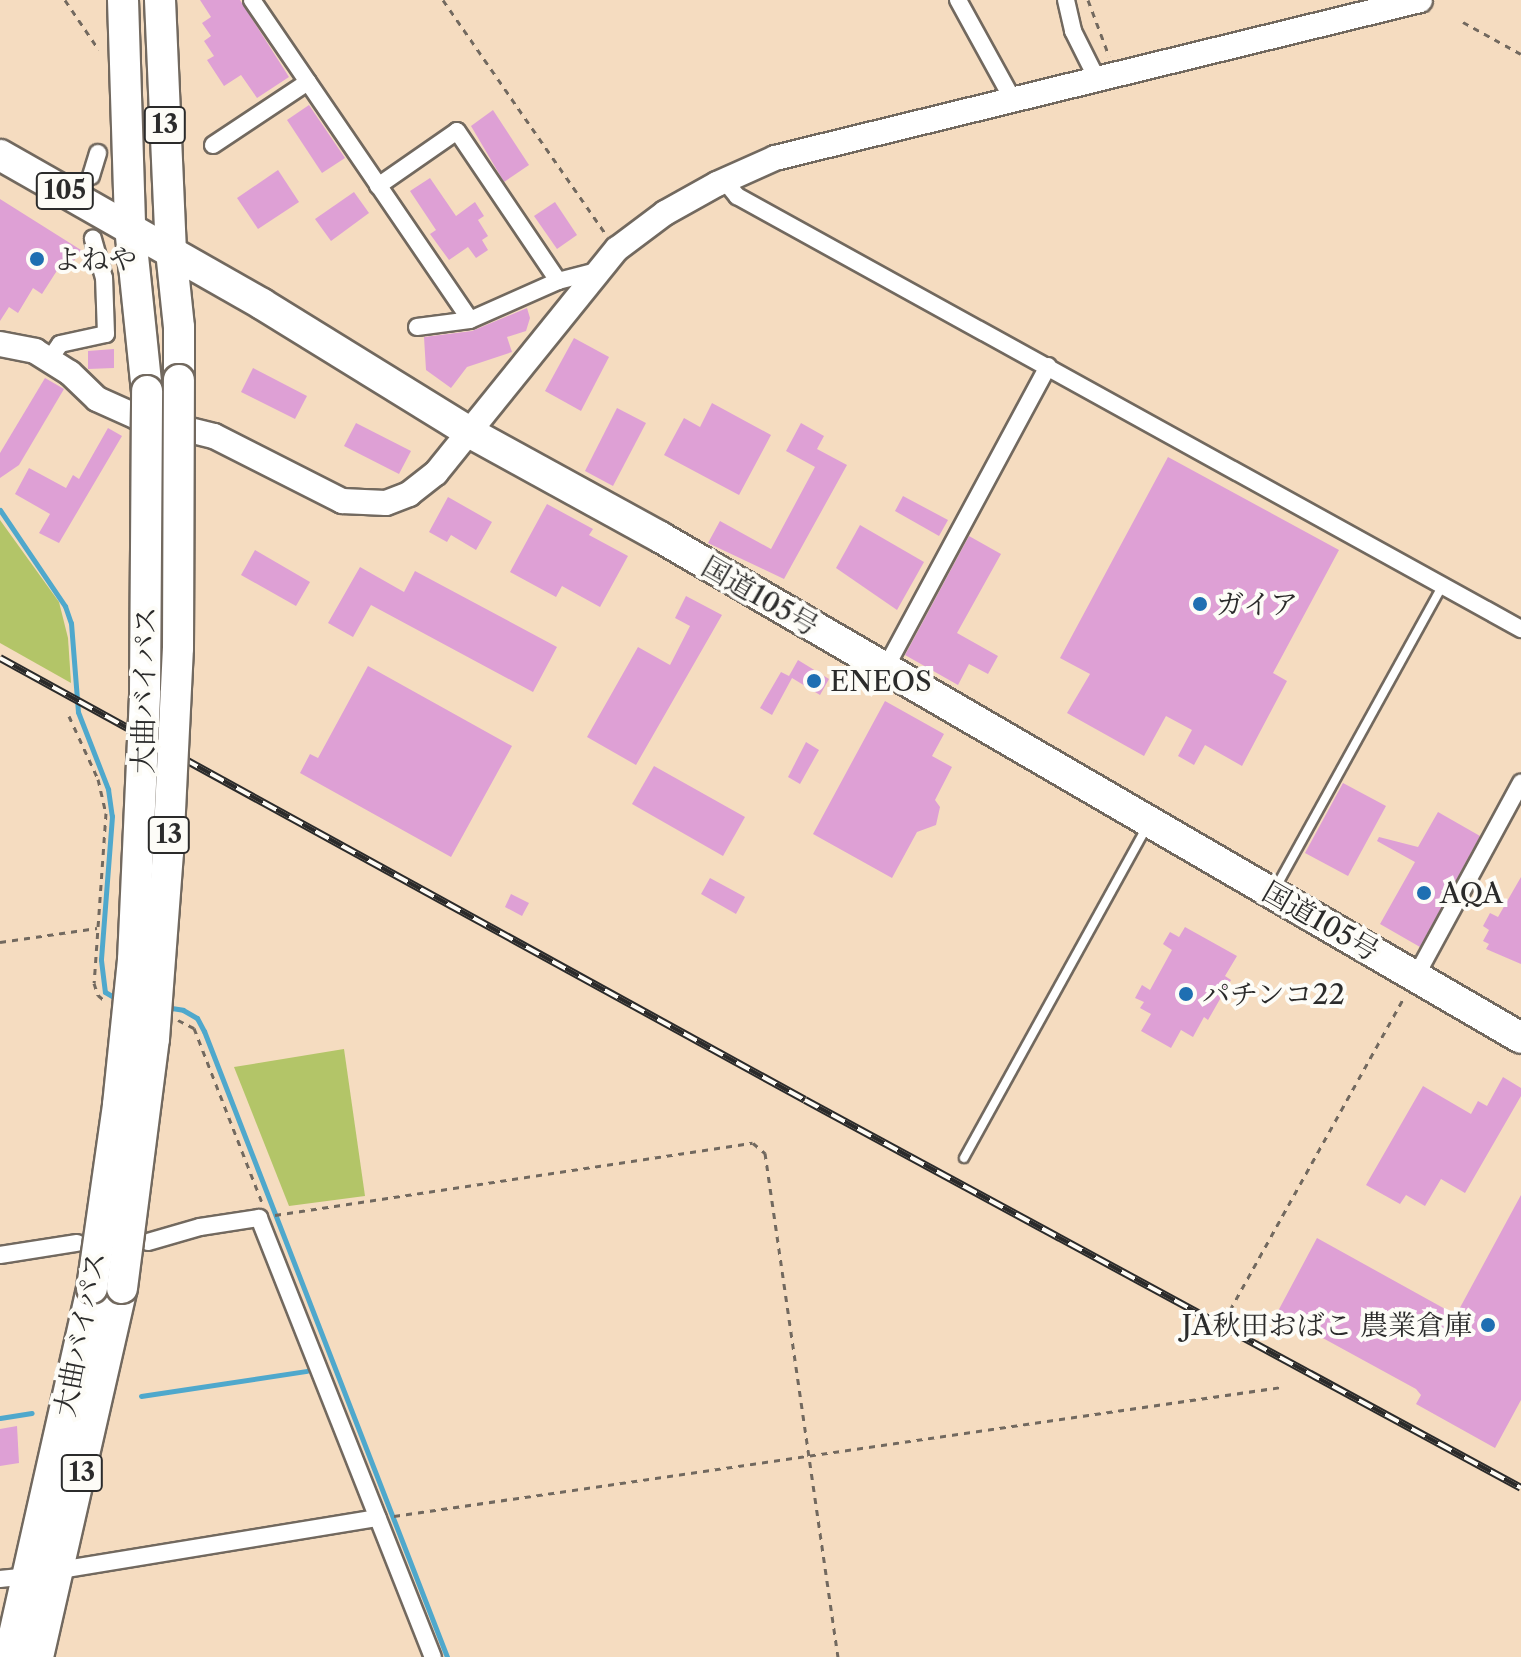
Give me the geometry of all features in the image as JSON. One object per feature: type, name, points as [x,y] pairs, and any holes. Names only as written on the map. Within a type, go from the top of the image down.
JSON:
[{"type":"highway","name":"大曲バイパス","points":[[9,1657],[30,1576],[92,1288],[118,1105],[133,960],[145,691],[147,391],[130,227],[123,0]]},
{"type":"highway","name":"大曲バイパス","points":[[38,1657],[122,1288],[154,1039],[170,822],[178,648],[179,327],[171,251],[160,0]]},
{"type":"highway","name":"国道105号","points":[[0,155],[171,251],[469,432],[660,537],[1521,1038]]},
{"type":"street","points":[[252,0],[470,320]]},
{"type":"street","points":[[958,0],[1013,100]]},
{"type":"street","points":[[1066,0],[1073,31],[1107,77]]},
{"type":"street","points":[[0,344],[35,351],[97,399],[137,417],[214,436],[342,501],[386,503],[409,494],[436,473],[617,249],[665,213],[724,180],[775,158],[1420,0]]},
{"type":"street","points":[[213,145],[308,82]]},
{"type":"street","points":[[378,186],[457,131],[558,281]]},
{"type":"street","points":[[91,176],[98,153]]},
{"type":"street","points":[[724,180],[737,196],[1521,629]]},
{"type":"street","points":[[49,360],[60,344],[106,334],[104,278],[93,239]]},
{"type":"street","points":[[417,327],[470,320],[558,281],[597,271]]},
{"type":"street","points":[[885,669],[1048,366]]},
{"type":"street","points":[[1416,976],[1521,783]]},
{"type":"street","points":[[148,1242],[200,1227],[259,1218],[433,1657]]},
{"type":"street","points":[[0,1255],[77,1243]]},
{"type":"street","points":[[60,1570],[378,1518]]},
{"type":"street","points":[[0,1579],[30,1576]]},
{"type":"lane","points":[[1272,893],[1442,585]]},
{"type":"lane","points":[[964,1158],[1149,822]]},
{"type":"path","points":[[65,0],[106,60]]},
{"type":"path","points":[[443,0],[617,249]]},
{"type":"path","points":[[1088,0],[1107,77]]},
{"type":"path","points":[[1463,22],[1521,54]]},
{"type":"path","points":[[0,942],[97,928]]},
{"type":"path","points":[[1230,1310],[1416,976]]},
{"type":"path","points":[[268,1216],[753,1143],[765,1153],[838,1657]]},
{"type":"path","points":[[398,1516],[1281,1387]]},
{"type":"green space","points":[[0,520],[59,602],[68,638],[71,683],[0,643]]},
{"type":"green space","points":[[344,1049],[365,1196],[289,1206],[234,1067]]},
{"type":"building","points":[[200,0],[240,0],[289,77],[257,98],[241,75],[224,86],[207,60],[214,56],[204,41],[211,36],[202,23],[211,17]]},
{"type":"building","points":[[309,105],[345,158],[322,173],[287,120]]},
{"type":"building","points":[[493,110],[529,165],[504,182],[471,126]]},
{"type":"building","points":[[278,170],[299,202],[258,229],[237,198]]},
{"type":"building","points":[[430,178],[456,216],[475,202],[484,216],[478,220],[488,236],[482,240],[488,250],[476,258],[468,247],[449,260],[430,234],[436,230],[410,191]]},
{"type":"building","points":[[354,192],[369,213],[331,241],[315,219]]},
{"type":"building","name":"よねや","points":[[0,199],[81,250],[66,273],[58,269],[42,294],[33,288],[18,313],[9,307],[0,321]]},
{"type":"building","points":[[555,202],[577,235],[557,249],[534,216]]},
{"type":"building","points":[[527,308],[530,318],[526,331],[507,337],[512,352],[467,367],[451,388],[426,370],[424,337],[472,331]]},
{"type":"building","points":[[574,338],[609,357],[581,411],[545,391]]},
{"type":"building","points":[[114,349],[114,368],[88,369],[88,351]]},
{"type":"building","points":[[253,368],[307,396],[295,419],[241,392]]},
{"type":"building","points":[[45,378],[64,389],[19,465],[0,478],[0,453]]},
{"type":"building","points":[[712,403],[771,435],[739,495],[664,455],[684,418],[700,427]]},
{"type":"building","points":[[617,408],[646,423],[613,486],[585,471]]},
{"type":"building","points":[[356,423],[411,451],[399,474],[344,446]]},
{"type":"building","points":[[801,423],[824,436],[817,449],[847,465],[784,579],[708,543],[720,521],[771,549],[815,467],[786,451]]},
{"type":"building","points":[[108,428],[122,436],[59,543],[39,533],[50,514],[15,494],[29,468],[66,488],[73,475],[79,479]]},
{"type":"building","name":"ガイア","points":[[1168,457],[1339,550],[1273,673],[1287,681],[1242,766],[1205,745],[1194,765],[1178,756],[1192,730],[1166,716],[1144,756],[1067,713],[1090,674],[1060,658]]},
{"type":"building","points":[[903,496],[948,520],[939,536],[895,511]]},
{"type":"building","points":[[448,497],[492,522],[476,550],[451,535],[447,542],[429,532]]},
{"type":"building","points":[[547,504],[593,529],[589,535],[628,556],[600,607],[562,586],[556,597],[510,572]]},
{"type":"building","points":[[860,525],[924,562],[897,610],[836,568]]},
{"type":"building","points":[[969,536],[1001,554],[957,633],[998,656],[988,674],[969,664],[958,685],[905,655]]},
{"type":"building","points":[[255,550],[310,582],[296,606],[241,575]]},
{"type":"building","points":[[360,567],[404,592],[415,571],[557,647],[533,692],[371,605],[353,637],[328,623]]},
{"type":"building","points":[[686,596],[722,615],[636,765],[587,737],[638,647],[670,665],[690,626],[675,618]]},
{"type":"building","points":[[798,660],[829,679],[820,695],[792,678],[772,715],[760,708],[781,672],[789,676]]},
{"type":"building","points":[[368,666],[512,746],[451,857],[300,773],[310,754],[318,758]]},
{"type":"building","points":[[885,701],[944,734],[932,756],[952,767],[935,800],[940,807],[936,825],[917,832],[892,878],[813,834]]},
{"type":"building","points":[[806,742],[819,750],[800,784],[788,777]]},
{"type":"building","points":[[654,766],[745,817],[723,856],[632,804]]},
{"type":"building","points":[[1343,783],[1386,806],[1348,876],[1305,853]]},
{"type":"building","name":"AQA","points":[[1438,812],[1480,836],[1420,947],[1380,924],[1415,862],[1377,841],[1379,837],[1418,847]]},
{"type":"building","points":[[1521,877],[1521,964],[1486,949],[1489,944],[1483,941],[1489,930],[1483,926],[1490,913],[1498,917]]},
{"type":"building","points":[[710,878],[745,897],[736,914],[701,894]]},
{"type":"building","points":[[511,894],[529,903],[522,916],[505,907]]},
{"type":"building","name":"パチンコ22","points":[[1185,927],[1237,956],[1225,976],[1231,980],[1208,1020],[1204,1017],[1193,1037],[1181,1030],[1171,1048],[1141,1031],[1151,1014],[1140,1008],[1144,1002],[1135,998],[1142,985],[1150,990],[1172,950],[1163,944],[1170,932],[1179,937]]},
{"type":"building","points":[[1503,1077],[1521,1088],[1521,1096],[1465,1193],[1441,1179],[1425,1206],[1406,1195],[1400,1204],[1366,1185],[1423,1086],[1471,1114],[1478,1101],[1487,1106]]},
{"type":"building","points":[[1521,1195],[1521,1400],[1495,1448],[1416,1404],[1421,1395],[1416,1389],[1277,1313],[1317,1238],[1456,1315]]},
{"type":"building","points":[[17,1426],[19,1463],[0,1466],[0,1429]]},
{"type":"waterway","points":[[0,510],[65,606],[71,623],[78,712],[108,789],[112,816],[101,960],[105,992],[119,1000]]},
{"type":"waterway","points":[[165,1007],[183,1010],[197,1018],[204,1031],[447,1657]]},
{"type":"waterway","points":[[141,1396],[307,1371]]},
{"type":"waterway","points":[[0,1418],[32,1413]]},
{"type":"railway","points":[[0,658],[1521,1488]]},
{"type":"place","name":"よねや","points":[[37,259]]},
{"type":"place","name":"ガイア","points":[[1200,604]]},
{"type":"place","name":"ENEOS","points":[[814,681]]},
{"type":"place","name":"AQA","points":[[1424,893]]},
{"type":"place","name":"パチンコ22","points":[[1186,994]]},
{"type":"place","name":"JA秋田おばこ 農業倉庫","points":[[1488,1325]]}]
